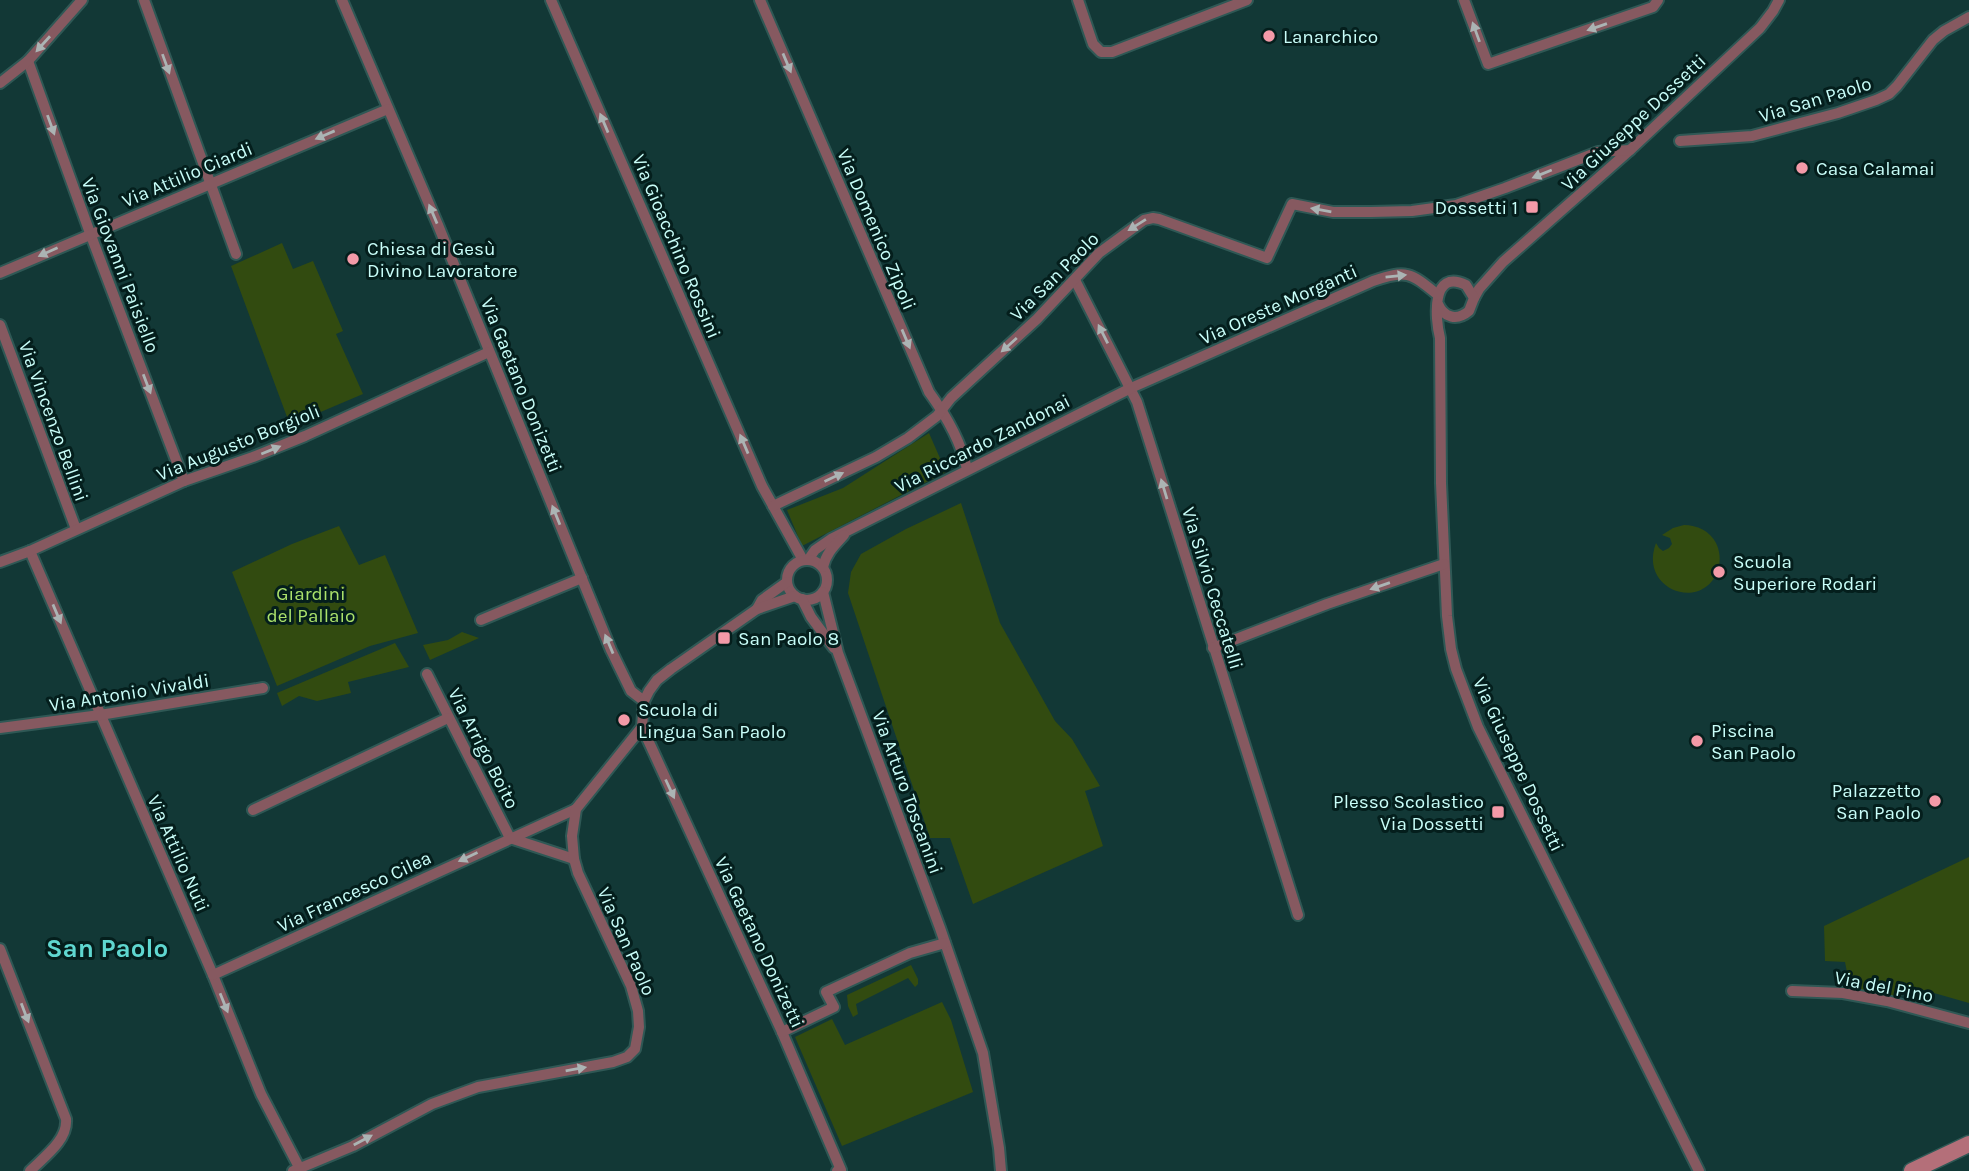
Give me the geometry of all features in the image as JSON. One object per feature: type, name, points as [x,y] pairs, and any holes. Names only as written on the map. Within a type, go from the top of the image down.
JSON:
[{"type":"street","points":[[0,83],[28,61],[82,0]]},
{"type":"street","points":[[144,0],[236,254]]},
{"type":"street","name":"Via Gaetano Donizetti","points":[[342,0],[611,650],[631,691],[644,701]]},
{"type":"street","name":"Via Gioacchino Rossini","points":[[551,0],[756,473],[773,506]]},
{"type":"street","name":"Via Domenico Zipoli","points":[[760,0],[929,392],[942,411],[965,458],[967,469]]},
{"type":"street","points":[[1078,0],[1093,44],[1101,52],[1112,52],[1247,0]]},
{"type":"street","points":[[1464,0],[1488,64],[1653,7],[1658,0]]},
{"type":"street","name":"Via Giuseppe Dossetti","points":[[1466,285],[1503,262],[1630,150],[1760,28],[1779,0]]},
{"type":"street","name":"Via San Paolo","points":[[1680,141],[1752,136],[1876,100],[1898,86],[1933,40],[1969,17]]},
{"type":"street","name":"Via Giovanni Paisiello","points":[[28,61],[184,481]]},
{"type":"street","name":"Via Attilio Ciardi","points":[[0,273],[388,109]]},
{"type":"street","name":"Via San Paolo","points":[[773,506],[876,457],[908,438],[942,411],[951,398],[1037,319],[1099,253],[1149,218],[1159,219],[1267,258],[1292,204],[1333,212],[1412,211],[1456,205],[1598,152],[1630,150]]},
{"type":"street","name":"Via Giuseppe Dossetti","points":[[1474,298],[1503,262]]},
{"type":"street","name":"Via Oreste Morganti","points":[[1131,388],[1392,275],[1402,273],[1414,277],[1438,299]]},
{"type":"street","name":"Via Silvio Ceccatelli","points":[[1075,280],[1137,402],[1298,915]]},
{"type":"street","points":[[1450,282],[1466,285],[1474,298],[1469,311],[1457,317],[1443,313],[1438,299],[1440,289],[1450,282]]},
{"type":"street","name":"Via Giuseppe Dossetti","points":[[1438,299],[1436,324],[1440,338],[1444,564],[1447,616],[1456,669],[1478,727],[1699,1171]]},
{"type":"street","points":[[1440,338],[1457,317]]},
{"type":"street","name":"Via Vincenzo Bellini","points":[[0,325],[76,529]]},
{"type":"street","name":"Via Augusto Borgioli","points":[[0,562],[184,481],[306,436],[489,352]]},
{"type":"street","name":"Via Riccardo Zandonai","points":[[805,560],[831,539],[1131,388]]},
{"type":"street","points":[[773,506],[805,560]]},
{"type":"street","name":"Via Riccardo Zandonai","points":[[823,567],[830,551],[849,531]]},
{"type":"street","name":"Via Attilio Nuti","points":[[30,551],[213,975],[261,1094],[298,1170]]},
{"type":"street","points":[[576,809],[642,727],[644,701],[657,680],[757,609],[799,598],[811,600],[818,597],[828,579],[823,567],[817,562],[805,560],[790,569],[787,582],[790,590],[799,598]]},
{"type":"street","points":[[1213,648],[1327,604],[1444,564]]},
{"type":"street","points":[[481,620],[582,578]]},
{"type":"street","points":[[757,609],[762,600],[787,582]]},
{"type":"street","name":"Via Arturo Toscanini","points":[[823,592],[838,653],[983,1053],[1001,1171]]},
{"type":"street","name":"Via Arturo Toscanini","points":[[799,598],[838,653]]},
{"type":"street","name":"Via Arrigo Boito","points":[[427,674],[510,838]]},
{"type":"street","name":"Via Antonio Vivaldi","points":[[0,728],[100,715],[263,688]]},
{"type":"street","points":[[253,810],[447,718]]},
{"type":"street","name":"Via Gaetano Donizetti","points":[[642,727],[782,1032],[841,1170],[837,1171]]},
{"type":"street","name":"Via San Paolo","points":[[298,1170],[353,1146],[432,1104],[478,1087],[613,1062],[627,1057],[635,1049],[639,1027],[638,1010],[631,986],[574,859],[572,836],[576,809]]},
{"type":"street","name":"Via Francesco Cilea","points":[[213,975],[576,809]]},
{"type":"street","points":[[510,838],[574,859]]},
{"type":"street","points":[[782,1032],[834,1007],[827,992],[911,953],[945,943]]},
{"type":"street","points":[[0,949],[66,1119],[67,1128],[63,1136],[30,1171]]},
{"type":"street","name":"Via del Pino","points":[[1792,991],[1843,993],[1888,1001],[1969,1023]]},
{"type":"street","points":[[1912,1171],[1969,1144]]},
{"type":"green space","points":[[282,243],[293,269],[313,261],[343,331],[336,334],[363,394],[290,425],[231,266]]},
{"type":"green space","points":[[929,433],[946,472],[802,546],[787,510],[843,488]]},
{"type":"green space","points":[[961,503],[1000,623],[1055,721],[1072,739],[1100,786],[1085,791],[1103,846],[973,904],[950,838],[930,838],[848,593],[851,572],[861,554]]},
{"type":"green space","points":[[1684,525],[1707,532],[1716,543],[1720,556],[1718,570],[1710,583],[1699,591],[1687,593],[1664,584],[1656,573],[1653,559],[1656,543],[1663,551],[1672,544],[1670,538],[1662,535]]},
{"type":"green space","name":"Giardini del Pallaio","points":[[339,526],[359,565],[385,555],[418,633],[370,646],[277,686],[232,572]]},
{"type":"green space","points":[[462,632],[479,638],[430,660],[423,645],[448,640]]},
{"type":"green space","points":[[395,643],[409,667],[348,682],[351,693],[317,701],[299,696],[282,706],[277,693]]},
{"type":"green space","points":[[1969,857],[1969,1003],[1913,987],[1899,997],[1858,991],[1847,972],[1845,962],[1825,961],[1824,926]]},
{"type":"green space","points":[[911,965],[918,979],[915,987],[908,978],[856,1004],[858,1014],[853,1017],[847,995]]},
{"type":"green space","points":[[942,1002],[951,1020],[973,1092],[842,1146],[795,1037],[832,1019],[845,1045]]},
{"type":"place","name":"Lanarchico","points":[[1269,36]]},
{"type":"place","name":"Casa Calamai","points":[[1802,168]]},
{"type":"place","name":"Dossetti 1","points":[[1532,207]]},
{"type":"place","name":"Chiesa di Gesù Divino Lavoratore","points":[[353,259]]},
{"type":"place","name":"Scuola Superiore Rodari","points":[[1719,572]]},
{"type":"place","name":"San Paolo 8","points":[[724,638]]},
{"type":"place","name":"Scuola di Lingua San Paolo","points":[[624,720]]},
{"type":"place","name":"Piscina San Paolo","points":[[1697,741]]},
{"type":"place","name":"Palazzetto San Paolo","points":[[1935,801]]},
{"type":"place","name":"Plesso Scolastico Via Dossetti","points":[[1498,812]]},
{"type":"district","name":"San Paolo","points":[[107,948]]}]
